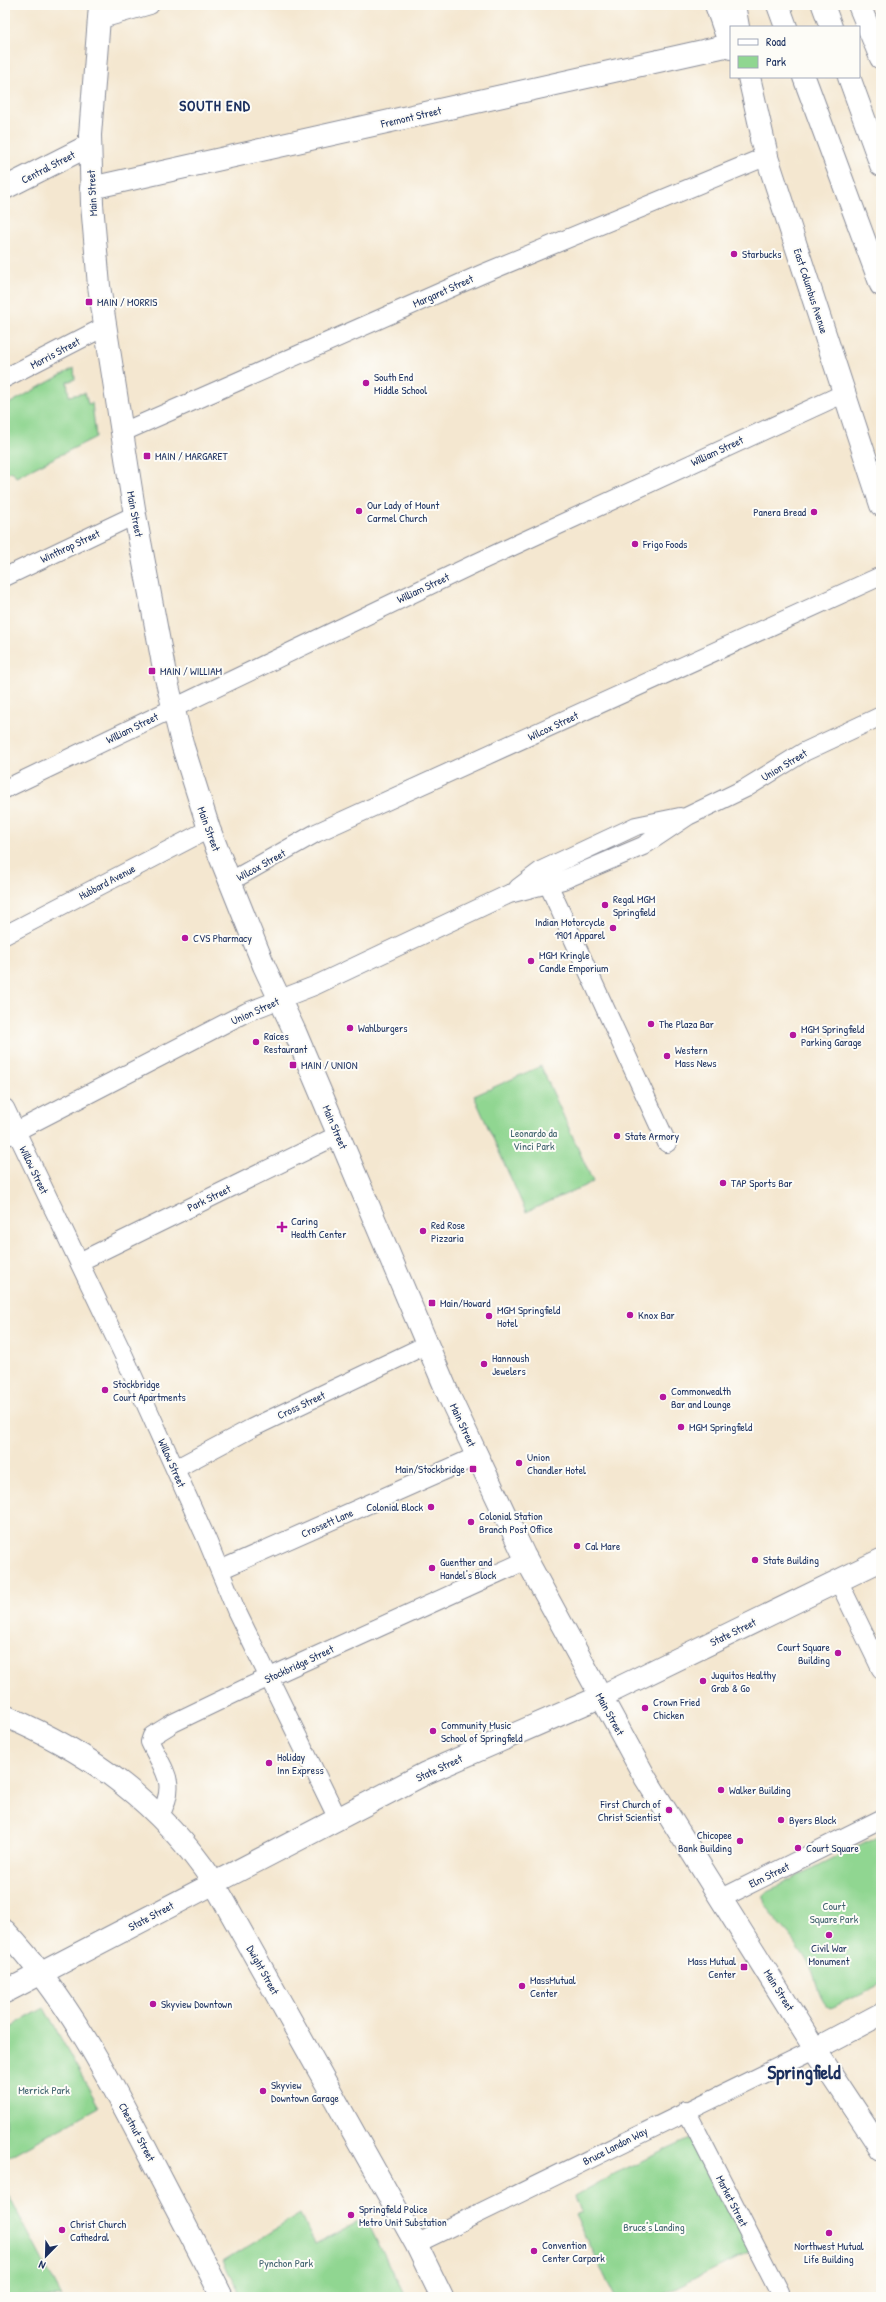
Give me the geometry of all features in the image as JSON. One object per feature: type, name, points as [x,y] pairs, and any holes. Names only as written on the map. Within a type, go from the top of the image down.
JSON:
[{"type":"main road","points":[[716,5],[730,34]]},
{"type":"main road","points":[[733,26],[734,5]]},
{"type":"main road","points":[[778,5],[786,26]]},
{"type":"main road","points":[[823,5],[831,26]]},
{"type":"main road","points":[[859,5],[881,58]]},
{"type":"main road","name":"Main Street","points":[[99,13],[90,145],[91,188],[104,327],[123,432],[135,515],[172,708],[209,829],[229,882],[428,1344],[478,1456],[527,1560],[600,1697],[646,1779],[722,1898],[815,2049],[881,2149]]},
{"type":"main road","name":"Fremont Street","points":[[91,188],[730,41]]},
{"type":"main road","name":"East Columbus Avenue","points":[[740,78],[881,505]]},
{"type":"main road","points":[[749,78],[767,156]]},
{"type":"main road","points":[[804,78],[881,285]]},
{"type":"main road","points":[[849,78],[881,165]]},
{"type":"main road","name":"Central Street","points":[[5,188],[90,145]]},
{"type":"main road","name":"State Street","points":[[5,1992],[426,1773],[600,1697],[881,1560]]},
{"type":"main road","name":"Dwight Street","points":[[5,1716],[50,1737],[96,1763],[160,1815],[187,1844],[214,1883],[416,2244],[442,2297]]},
{"type":"main road","name":"Chestnut Street","points":[[5,1931],[42,1974],[62,2001],[123,2105],[222,2297]]},
{"type":"main road","points":[[815,2049],[881,2014]]},
{"type":"street","points":[[99,13],[150,5]]},
{"type":"street","name":"Margaret Street","points":[[123,432],[489,271],[767,156]]},
{"type":"street","name":"Morris Street","points":[[5,378],[104,327]]},
{"type":"street","name":"William Street","points":[[5,789],[480,560],[845,393]]},
{"type":"street","name":"Winthrop Street","points":[[5,577],[135,515]]},
{"type":"street","name":"Wilcox Street","points":[[229,882],[316,833],[881,576]]},
{"type":"street","name":"Union Street","points":[[509,894],[548,884],[643,846],[688,816],[746,788],[804,752],[881,716]]},
{"type":"street","name":"Union Street","points":[[11,1135],[248,1012],[314,986],[509,894],[542,870],[636,826],[688,816]]},
{"type":"street","name":"Hubbard Avenue","points":[[5,935],[209,829]]},
{"type":"street","points":[[548,884],[667,1143]]},
{"type":"street","name":"Willow Street","points":[[5,1108],[11,1135],[82,1268],[175,1469],[236,1610],[338,1819]]},
{"type":"street","name":"Park Street","points":[[82,1268],[338,1135]]},
{"type":"street","name":"Cross Street","points":[[175,1469],[252,1428],[428,1344]]},
{"type":"street","name":"Crossett Lane","points":[[220,1570],[478,1456]]},
{"type":"street","name":"Stockbridge Street","points":[[160,1815],[168,1798],[169,1786],[165,1768],[150,1742],[152,1736],[173,1723],[268,1678],[527,1560]]},
{"type":"street","points":[[838,1580],[881,1669]]},
{"type":"street","name":"Elm Street","points":[[722,1898],[881,1820]]},
{"type":"street","name":"Bruce Landon Way","points":[[416,2244],[686,2110],[815,2049]]},
{"type":"street","name":"Market Street","points":[[686,2110],[779,2292]]},
{"type":"green space","points":[[74,368],[75,379],[67,382],[69,396],[85,393],[88,404],[92,403],[96,437],[16,477],[12,471],[5,474],[5,406]]},
{"type":"green space","name":"Leonardo da Vinci Park","points":[[541,1066],[593,1182],[526,1212],[474,1096]]},
{"type":"green space","name":"Court Square Park","points":[[881,1834],[881,1984],[831,2008],[821,1996],[809,1963],[792,1939],[771,1914],[764,1901],[764,1896],[768,1891]]},
{"type":"green space","name":"Merrick Park","points":[[44,2008],[99,2107],[5,2159],[5,2030]]},
{"type":"green space","name":"Bruce's Landing","points":[[699,2135],[751,2251],[658,2297],[615,2297],[574,2215],[581,2212],[575,2196],[616,2173]]},
{"type":"green space","points":[[5,2189],[62,2297],[5,2297]]},
{"type":"green space","name":"Pynchon Park","points":[[300,2214],[315,2244],[366,2218],[403,2294],[399,2297],[242,2297],[223,2262]]},
{"type":"place","name":"Starbucks","points":[[734,254]]},
{"type":"place","name":"MAIN / MORRIS","points":[[89,302]]},
{"type":"place","name":"South End Middle School","points":[[366,383]]},
{"type":"place","name":"MAIN / MARGARET","points":[[147,456]]},
{"type":"place","name":"Our Lady of Mount Carmel Church","points":[[359,511]]},
{"type":"place","name":"Panera Bread","points":[[814,512]]},
{"type":"place","name":"Frigo Foods","points":[[635,544]]},
{"type":"place","name":"MAIN / WILLIAM","points":[[152,671]]},
{"type":"place","name":"Regal MGM Springfield","points":[[605,905]]},
{"type":"place","name":"Indian Motorcycle 1901 Apparel","points":[[613,928]]},
{"type":"place","name":"CVS Pharmacy","points":[[185,938]]},
{"type":"place","name":"MGM Kringle Candle Emporium","points":[[531,961]]},
{"type":"place","name":"The Plaza Bar","points":[[651,1024]]},
{"type":"place","name":"Wahlburgers","points":[[350,1028]]},
{"type":"place","name":"MGM Springfield Parking Garage","points":[[793,1035]]},
{"type":"place","name":"Raíces Restaurant","points":[[256,1042]]},
{"type":"place","name":"Western Mass News","points":[[667,1056]]},
{"type":"place","name":"MAIN / UNION","points":[[293,1065]]},
{"type":"place","name":"State Armory","points":[[617,1136]]},
{"type":"place","name":"TAP Sports Bar","points":[[723,1183]]},
{"type":"place","name":"Caring Health Center","points":[[282,1227]]},
{"type":"place","name":"Red Rose Pizzaria","points":[[423,1231]]},
{"type":"place","name":"Main/Howard","points":[[432,1303]]},
{"type":"place","name":"Knox Bar","points":[[630,1315]]},
{"type":"place","name":"MGM Springfield Hotel","points":[[489,1316]]},
{"type":"place","name":"Hannoush Jewelers","points":[[484,1364]]},
{"type":"place","name":"Stockbridge Court Apartments","points":[[105,1390]]},
{"type":"place","name":"Commonwealth Bar and Lounge","points":[[663,1397]]},
{"type":"place","name":"MGM Springfield","points":[[681,1427]]},
{"type":"place","name":"Union Chandler Hotel","points":[[519,1463]]},
{"type":"place","name":"Main/Stockbridge","points":[[473,1469]]},
{"type":"place","name":"Colonial Block","points":[[431,1507]]},
{"type":"place","name":"Colonial Station Branch Post Office","points":[[471,1522]]},
{"type":"place","name":"Cal Mare","points":[[577,1546]]},
{"type":"place","name":"State Building","points":[[755,1560]]},
{"type":"place","name":"Guenther and Handel's Block","points":[[432,1568]]},
{"type":"place","name":"Court Square Building","points":[[838,1653]]},
{"type":"place","name":"Juguitos Healthy Grab & Go","points":[[703,1681]]},
{"type":"place","name":"Crown Fried Chicken","points":[[645,1708]]},
{"type":"place","name":"Community Music School of Springfield","points":[[433,1731]]},
{"type":"place","name":"Holiday Inn Express","points":[[269,1763]]},
{"type":"place","name":"Walker Building","points":[[721,1790]]},
{"type":"place","name":"First Church of Christ Scientist","points":[[669,1810]]},
{"type":"place","name":"Byers Block","points":[[781,1820]]},
{"type":"place","name":"Chicopee Bank Building","points":[[740,1841]]},
{"type":"place","name":"Court Square","points":[[798,1848]]},
{"type":"place","name":"Civil War Monument","points":[[829,1935]]},
{"type":"place","name":"Mass Mutual Center","points":[[744,1967]]},
{"type":"place","name":"MassMutual Center","points":[[522,1986]]},
{"type":"place","name":"Skyview Downtown","points":[[153,2004]]},
{"type":"place","name":"Skyview Downtown Garage","points":[[263,2091]]},
{"type":"place","name":"Springfield Police Metro Unit Substation","points":[[351,2215]]},
{"type":"place","name":"Christ Church Cathedral","points":[[62,2230]]},
{"type":"place","name":"Northwest Mutual Life Building","points":[[829,2233]]},
{"type":"place","name":"Convention Center Carpark","points":[[534,2251]]},
{"type":"district","name":"SOUTH END","points":[[215,106]]},
{"type":"district","name":"Springfield","points":[[804,2072]]}]
